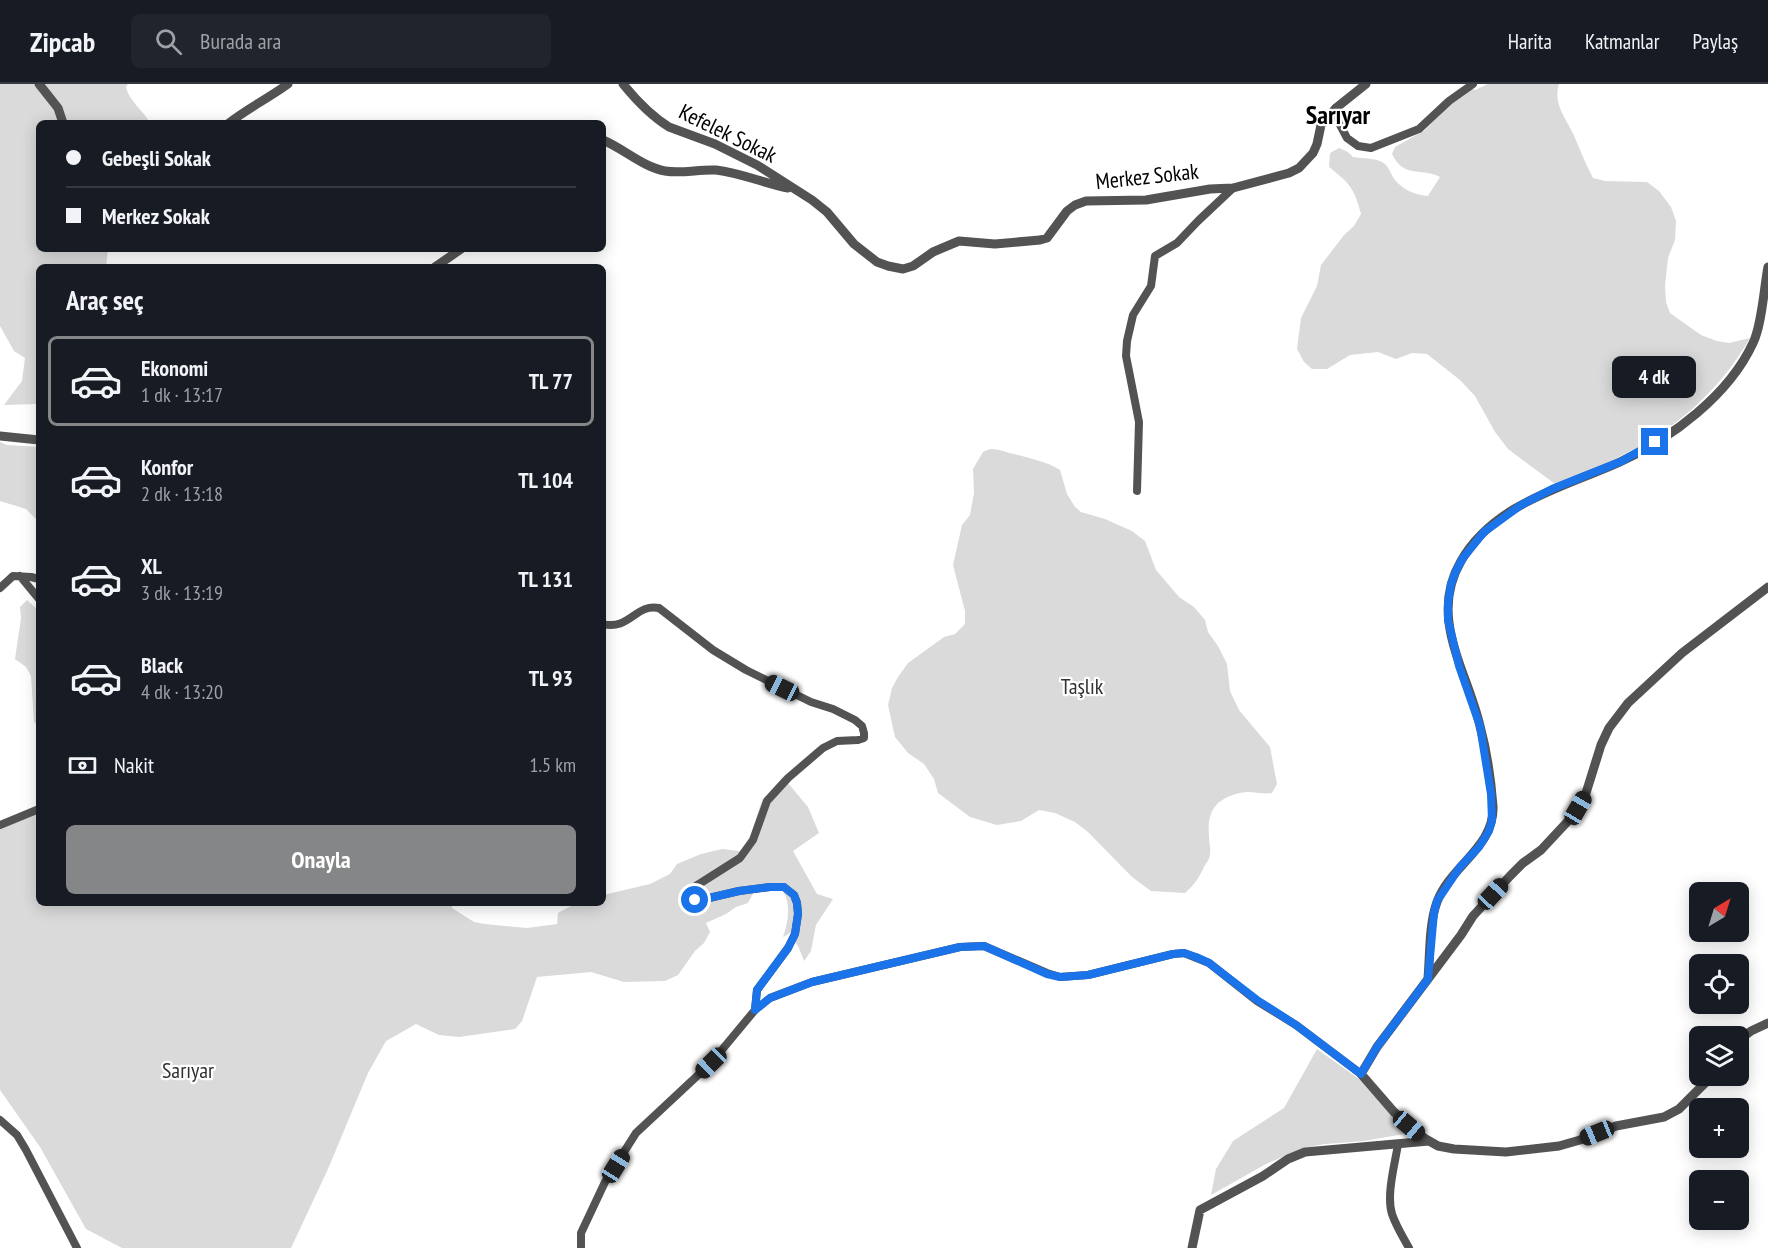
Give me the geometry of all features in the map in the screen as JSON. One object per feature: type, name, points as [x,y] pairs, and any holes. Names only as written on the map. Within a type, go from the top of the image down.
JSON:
[{"type":"street","points":[[39,84],[58,108],[62,120]]},
{"type":"street","points":[[233,120],[288,84]]},
{"type":"street","name":"Kefelek Sokak","points":[[623,84],[646,109],[669,127],[715,144],[757,165],[793,189]]},
{"type":"street","name":"Merkez Sokak","points":[[793,189],[827,212],[865,254],[888,267],[903,269],[959,241],[995,244],[1047,238],[1067,211],[1086,201],[1146,200],[1210,189],[1233,188],[1289,173],[1299,168],[1313,153],[1321,125],[1336,108],[1366,84]]},
{"type":"street","points":[[1336,108],[1339,123],[1347,138],[1358,146],[1371,148],[1419,129],[1449,101],[1473,84]]},
{"type":"street","points":[[606,142],[665,171],[713,170],[734,173],[771,185],[793,189]]},
{"type":"street","name":"Merkez Sokak","points":[[1137,491],[1139,422],[1126,356],[1133,315],[1151,286],[1155,256],[1177,243],[1233,188]]},
{"type":"street","points":[[439,264],[457,252]]},
{"type":"street","points":[[1428,979],[1437,901],[1460,867],[1479,847],[1489,831],[1492,820],[1491,794],[1480,726],[1459,666],[1448,620],[1451,584],[1456,571],[1463,558],[1484,532],[1521,505],[1552,489],[1622,461],[1682,425],[1715,395],[1745,357],[1755,340],[1768,267]]},
{"type":"street","points":[[0,436],[36,440]]},
{"type":"street","points":[[0,588],[13,576],[36,579]]},
{"type":"street","points":[[20,576],[36,595]]},
{"type":"street","points":[[1361,1074],[1377,1047],[1473,916],[1510,876],[1541,850],[1569,820],[1586,793],[1597,756],[1609,728],[1628,703],[1682,653],[1768,587]]},
{"type":"street","points":[[606,624],[618,625],[646,607],[659,608],[727,659],[811,702],[847,715],[862,726],[864,738],[837,741],[823,748],[795,772],[767,801],[753,840],[740,858],[688,891],[688,895],[695,900],[770,887],[784,887],[794,895],[798,914],[795,934],[788,948],[757,990],[755,1010]]},
{"type":"street","points":[[0,825],[36,810]]},
{"type":"street","points":[[581,1248],[581,1233],[605,1182],[636,1133],[711,1063],[755,1010],[770,998],[812,982],[960,947],[984,946],[1047,974],[1060,977],[1088,975],[1160,956],[1184,953],[1209,963],[1361,1074],[1394,1112],[1429,1141],[1438,1146],[1454,1149],[1506,1152],[1558,1146],[1616,1126],[1664,1117],[1679,1109],[1702,1086]]},
{"type":"street","points":[[1749,1033],[1768,1023]]},
{"type":"street","points":[[0,1120],[17,1135],[77,1248]]},
{"type":"street","points":[[1192,1248],[1200,1210],[1263,1176],[1288,1159],[1305,1152],[1429,1141]]},
{"type":"street","points":[[1398,1144],[1390,1197],[1391,1212],[1409,1248]]},
{"type":"green space","points":[[0,84],[128,84],[126,87],[130,97],[148,120],[36,120],[36,252],[108,252],[106,264],[36,264],[36,404],[4,405],[22,381],[25,358],[14,351],[0,326]]},
{"type":"green space","points":[[1488,84],[1559,84],[1557,92],[1559,106],[1593,178],[1605,181],[1647,182],[1659,191],[1671,207],[1676,221],[1675,240],[1668,258],[1665,286],[1666,302],[1670,313],[1701,335],[1717,341],[1729,343],[1750,338],[1732,366],[1712,390],[1667,429],[1614,459],[1555,484],[1508,449],[1495,432],[1475,396],[1460,380],[1427,354],[1412,353],[1396,359],[1378,352],[1350,355],[1327,369],[1312,369],[1304,362],[1297,349],[1301,318],[1317,286],[1321,265],[1344,235],[1354,226],[1361,214],[1350,186],[1329,167],[1330,153],[1339,148],[1353,157],[1381,162],[1387,166],[1402,187],[1428,196],[1440,177],[1402,167],[1392,154],[1395,147],[1425,130],[1447,107],[1472,88],[1475,90]]},
{"type":"green space","points":[[0,442],[7,445],[36,447],[36,519],[26,509],[0,501]]},
{"type":"green space","name":"Taşlık","points":[[990,449],[1038,460],[1060,470],[1067,494],[1075,507],[1081,512],[1105,519],[1132,531],[1145,541],[1156,570],[1179,597],[1194,607],[1205,620],[1208,632],[1227,664],[1230,691],[1239,710],[1270,747],[1277,784],[1272,793],[1240,793],[1224,799],[1214,807],[1209,820],[1209,858],[1196,881],[1185,893],[1151,891],[1132,877],[1088,832],[1075,822],[1055,813],[1039,810],[1021,821],[997,825],[970,817],[938,793],[934,779],[924,764],[908,753],[895,737],[888,705],[892,688],[898,677],[908,663],[944,637],[955,634],[965,624],[965,611],[953,565],[962,525],[970,515],[974,493],[973,469],[983,452]]},
{"type":"green space","points":[[27,600],[36,608],[36,724],[34,722],[31,676],[26,667],[15,659],[21,618],[20,607]]},
{"type":"green space","name":"Sarıyar","points":[[783,777],[808,807],[819,833],[793,851],[817,894],[833,899],[816,925],[811,951],[804,961],[790,933],[783,937],[787,924],[788,904],[783,891],[779,886],[756,888],[748,903],[706,923],[710,932],[704,943],[695,951],[678,975],[665,981],[624,982],[591,972],[537,977],[522,1021],[515,1029],[459,1037],[439,1035],[416,1024],[386,1041],[368,1073],[328,1169],[291,1248],[122,1248],[86,1229],[40,1147],[0,1090],[0,822],[36,807],[36,906],[452,906],[474,922],[527,928],[557,924],[558,913],[573,906],[606,906],[606,894],[650,884],[670,874],[677,864],[701,854],[722,849],[740,851],[750,837],[762,800]]},
{"type":"green space","points":[[1317,1049],[1359,1079],[1410,1133],[1303,1148],[1266,1164],[1211,1195],[1216,1169],[1233,1141],[1284,1108]]},
{"type":"district","name":"Sarıyar","points":[[1338,114]]},
{"type":"route","points":[[695,900],[770,887],[784,887],[794,895],[798,914],[795,934],[788,948],[757,990],[755,1010],[770,998],[812,982],[960,947],[984,946],[1047,974],[1060,977],[1088,975],[1160,956],[1184,953],[1209,963],[1246,993],[1296,1025],[1361,1074],[1377,1047],[1428,979],[1437,901],[1460,867],[1479,847],[1489,831],[1492,820],[1493,809],[1480,726],[1459,666],[1448,620],[1451,584],[1456,571],[1463,558],[1484,532],[1521,505],[1552,489],[1622,461],[1655,442]]}]
